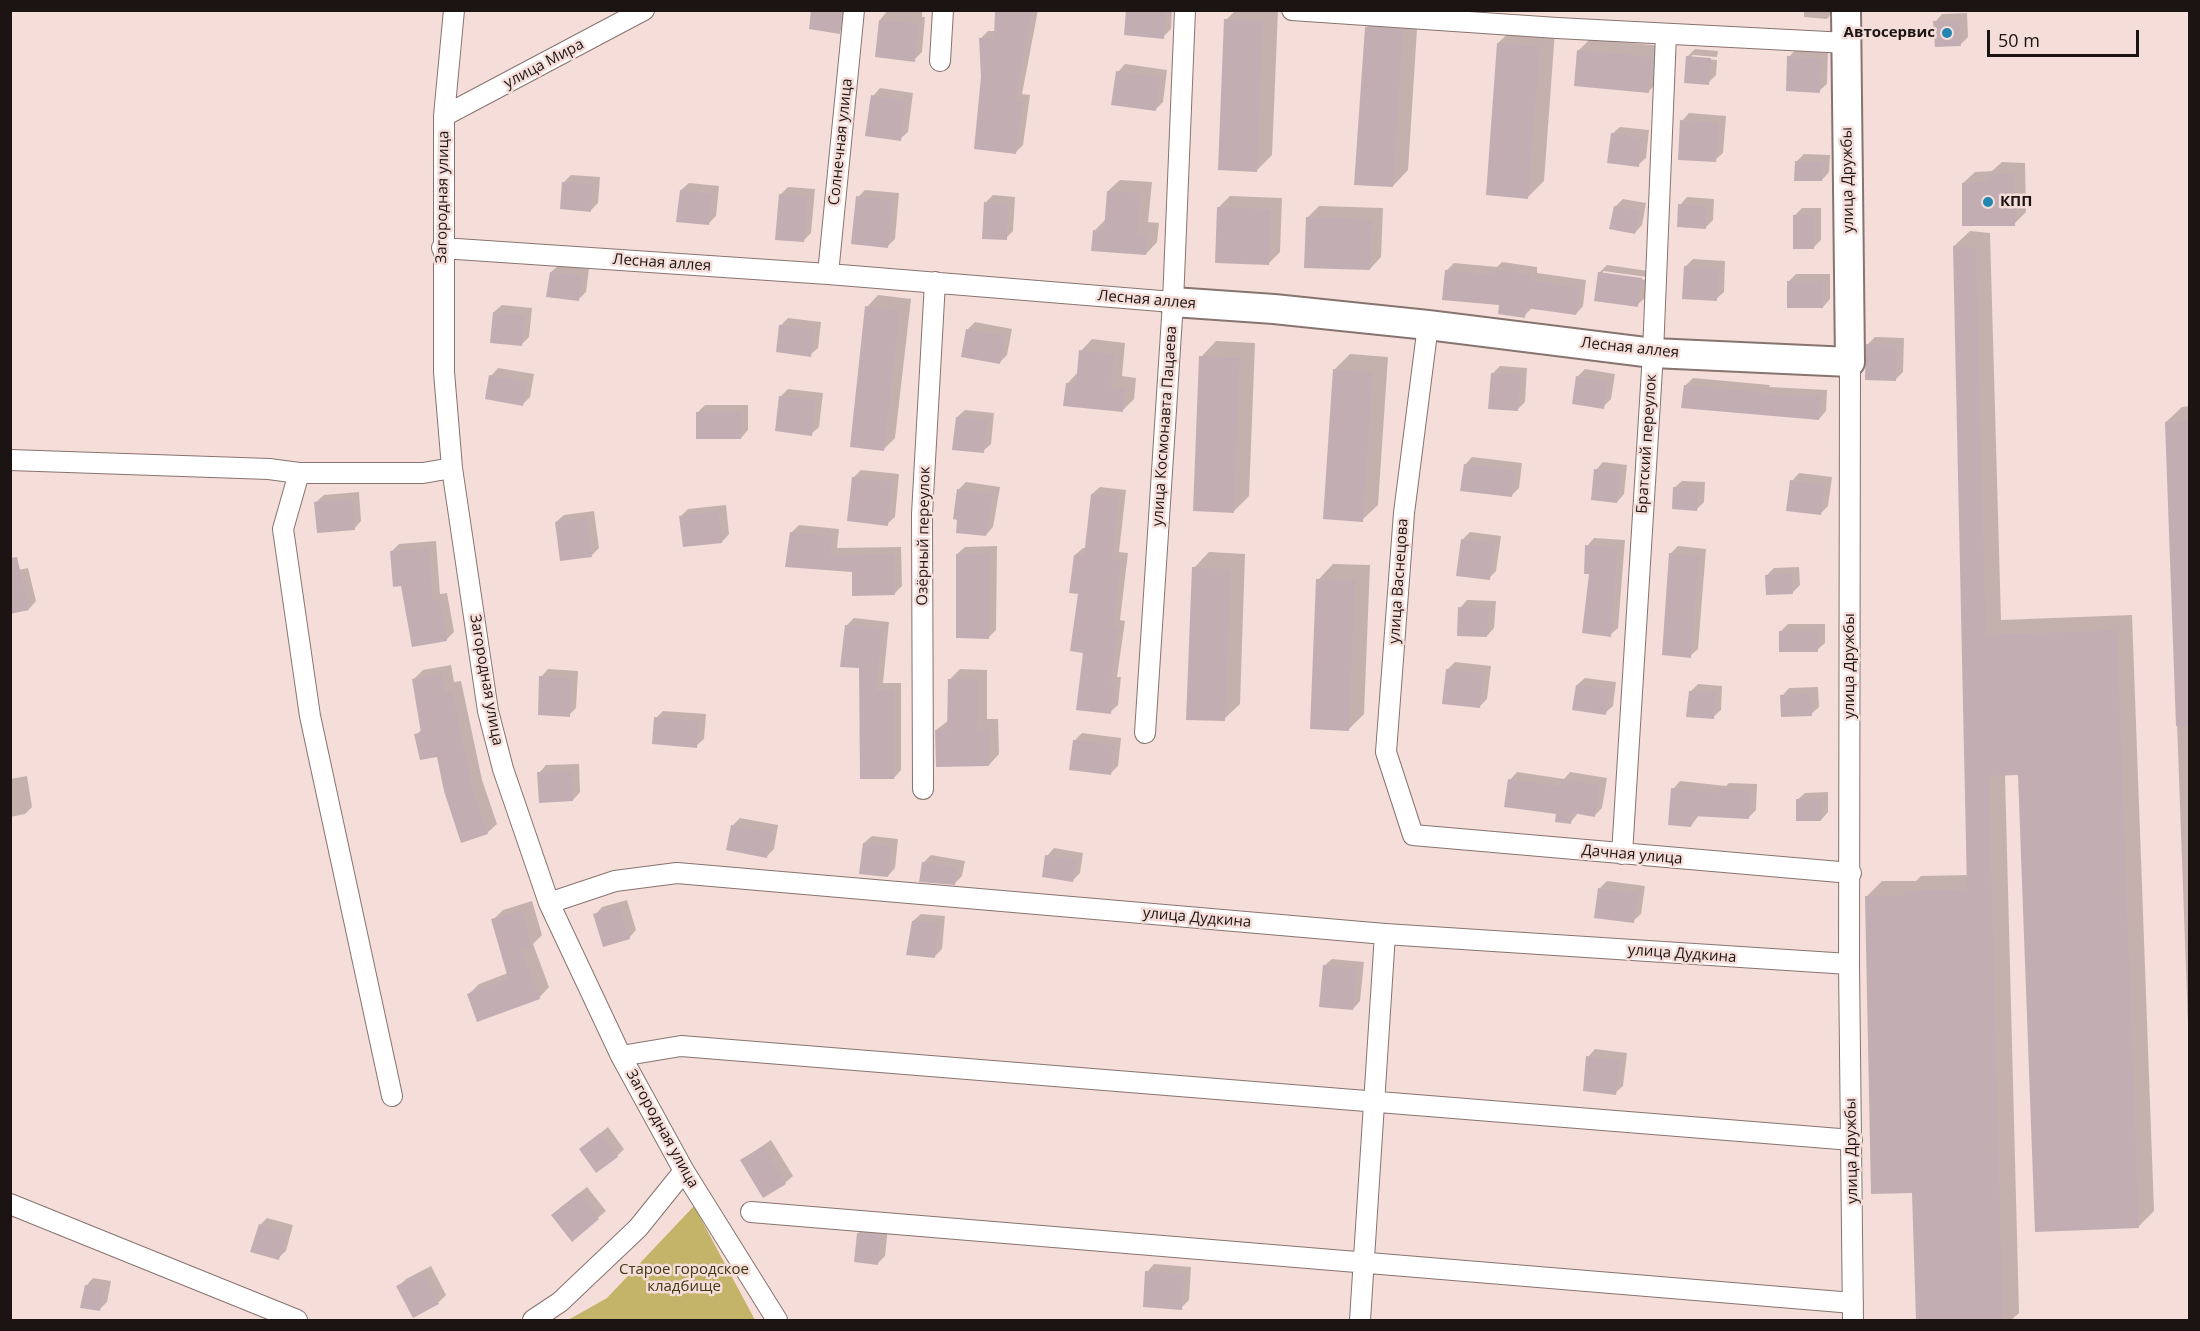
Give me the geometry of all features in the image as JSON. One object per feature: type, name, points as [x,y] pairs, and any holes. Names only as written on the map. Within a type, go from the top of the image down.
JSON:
[{"type":"street","name":"Загородная улица","points":[[454,10],[444,116],[442,248],[444,372],[452,468],[488,711],[503,769],[549,903],[621,1056],[684,1172],[777,1320]]},
{"type":"street","name":"улица Мира","points":[[444,116],[644,10]]},
{"type":"street","name":"Солнечная улица","points":[[828,274],[854,10]]},
{"type":"street","points":[[940,61],[943,10]]},
{"type":"street","name":"улица Космонавта Пацаева","points":[[1144,733],[1173,302],[1185,10]]},
{"type":"street","points":[[1292,10],[1847,43]]},
{"type":"street","name":"улица Дружбы","points":[[1846,10],[1850,362],[1851,873],[1849,964],[1853,1312]]},
{"type":"street","name":"Братский переулок","points":[[1622,854],[1653,353],[1666,34]]},
{"type":"street","name":"Лесная аллея","points":[[442,248],[828,274],[1274,309],[1428,325],[1653,353],[1850,362]]},
{"type":"street","name":"Озёрный переулок","points":[[923,789],[922,514],[935,282]]},
{"type":"street","name":"улица Васнецова","points":[[1413,835],[1386,752],[1404,513],[1428,325]]},
{"type":"street","points":[[10,460],[299,472],[423,473],[452,468]]},
{"type":"street","points":[[299,472],[283,529],[310,716],[392,1096]]},
{"type":"street","name":"Дачная улица","points":[[1413,835],[1851,873]]},
{"type":"street","name":"улица Дудкина","points":[[549,903],[615,881],[677,873],[1385,934],[1849,964]]},
{"type":"street","points":[[1360,1320],[1385,934]]},
{"type":"street","points":[[621,1056],[681,1046],[1852,1140]]},
{"type":"street","points":[[533,1320],[560,1302],[638,1228],[684,1172]]},
{"type":"street","points":[[10,1204],[297,1320]]},
{"type":"street","points":[[751,1212],[1364,1264],[1853,1312]]},
{"type":"green space","name":"Старое городское кладбище","points":[[694,1206],[755,1320],[568,1320],[607,1298]]},
{"type":"building","points":[[811,10],[842,10],[840,34],[809,29]]},
{"type":"building","points":[[995,10],[1032,10],[1016,101],[1023,102],[1016,154],[974,149],[981,77],[979,38],[994,38]]},
{"type":"building","points":[[1126,10],[1166,10],[1164,39],[1124,35]]},
{"type":"building","points":[[1224,19],[1263,21],[1257,172],[1218,170]]},
{"type":"building","points":[[879,20],[918,24],[915,62],[875,57]]},
{"type":"building","name":"Автосервис","points":[[1960,20],[1961,46],[1935,47],[1933,21]]},
{"type":"building","points":[[1365,27],[1403,30],[1393,187],[1354,185]]},
{"type":"building","points":[[1497,43],[1540,46],[1528,199],[1486,195]]},
{"type":"building","points":[[1577,50],[1652,57],[1649,93],[1574,86]]},
{"type":"building","points":[[1686,56],[1711,58],[1709,85],[1684,83]]},
{"type":"building","points":[[1787,56],[1821,58],[1820,93],[1786,91]]},
{"type":"building","points":[[1116,71],[1161,77],[1156,111],[1111,105]]},
{"type":"building","points":[[871,95],[906,101],[901,141],[865,136]]},
{"type":"building","points":[[1680,120],[1719,123],[1716,162],[1678,160]]},
{"type":"building","points":[[1611,133],[1642,138],[1639,167],[1607,163]]},
{"type":"building","points":[[1795,161],[1823,162],[1822,181],[1794,181]]},
{"type":"building","name":"КПП","points":[[1989,173],[2014,174],[2015,226],[1962,226],[1962,183],[1988,182]]},
{"type":"building","points":[[562,182],[593,184],[591,212],[560,209]]},
{"type":"building","points":[[680,190],[712,194],[709,225],[676,222]]},
{"type":"building","points":[[1107,191],[1141,193],[1137,233],[1148,234],[1146,255],[1091,251],[1093,230],[1104,231]]},
{"type":"building","points":[[779,194],[808,196],[804,242],[775,240]]},
{"type":"building","points":[[856,196],[893,200],[888,248],[851,244]]},
{"type":"building","points":[[984,202],[1008,204],[1007,240],[982,239]]},
{"type":"building","points":[[1678,204],[1707,206],[1706,229],[1677,227]]},
{"type":"building","points":[[1614,206],[1640,210],[1635,234],[1609,229]]},
{"type":"building","points":[[1217,207],[1271,209],[1269,265],[1215,263]]},
{"type":"building","points":[[1793,215],[1814,215],[1814,249],[1793,249]]},
{"type":"building","points":[[1306,217],[1372,219],[1370,270],[1304,268]]},
{"type":"building","points":[[1953,246],[1976,248],[1986,635],[2117,630],[2139,1228],[2035,1232],[2018,775],[1989,776],[2003,1320],[1916,1320],[1912,1193],[1871,1194],[1865,896],[1904,896],[1904,891],[1967,889]]},
{"type":"building","points":[[1684,266],[1719,268],[1717,301],[1682,299]]},
{"type":"building","points":[[1493,269],[1531,274],[1530,280],[1580,288],[1576,315],[1526,308],[1525,318],[1498,314],[1499,305],[1442,300],[1445,270],[1492,274]]},
{"type":"building","points":[[550,272],[582,276],[579,301],[546,297]]},
{"type":"building","points":[[1598,272],[1642,278],[1638,307],[1594,301]]},
{"type":"building","points":[[1787,281],[1823,281],[1823,308],[1787,308]]},
{"type":"building","points":[[865,306],[900,310],[884,451],[850,447]]},
{"type":"building","points":[[493,312],[525,315],[522,346],[490,343]]},
{"type":"building","points":[[779,325],[814,329],[811,357],[776,352]]},
{"type":"building","points":[[966,329],[1005,336],[1000,364],[961,357]]},
{"type":"building","points":[[1866,344],[1897,345],[1896,381],[1865,380]]},
{"type":"building","points":[[1079,350],[1114,354],[1111,388],[1125,389],[1123,412],[1063,406],[1066,383],[1076,384]]},
{"type":"building","points":[[1199,356],[1240,358],[1234,513],[1193,511]]},
{"type":"building","points":[[1333,369],[1373,372],[1363,522],[1323,519]]},
{"type":"building","points":[[1491,373],[1521,375],[1518,411],[1488,409]]},
{"type":"building","points":[[489,375],[527,382],[523,406],[485,399]]},
{"type":"building","points":[[1576,376],[1608,381],[1604,409],[1572,404]]},
{"type":"building","points":[[1684,385],[1763,392],[1763,394],[1820,397],[1819,420],[1681,408]]},
{"type":"building","points":[[779,396],[816,400],[812,436],[775,431]]},
{"type":"building","points":[[696,412],[741,412],[741,439],[696,439]]},
{"type":"building","points":[[956,417],[987,420],[984,453],[952,450]]},
{"type":"building","points":[[2190,421],[2190,726],[2176,726],[2165,422]]},
{"type":"building","points":[[1464,464],[1515,470],[1512,497],[1460,491]]},
{"type":"building","points":[[1594,469],[1621,472],[1617,503],[1591,500]]},
{"type":"building","points":[[852,477],[892,481],[888,526],[847,521]]},
{"type":"building","points":[[1790,480],[1825,484],[1821,515],[1786,511]]},
{"type":"building","points":[[1673,487],[1699,489],[1697,511],[1672,509]]},
{"type":"building","points":[[957,489],[993,494],[986,536],[956,533],[957,520],[953,519]]},
{"type":"building","points":[[1091,494],[1119,497],[1112,559],[1121,560],[1113,627],[1118,628],[1111,684],[1114,684],[1111,714],[1076,710],[1083,653],[1070,651],[1078,594],[1069,593],[1074,555],[1084,556]]},
{"type":"building","points":[[352,499],[355,530],[317,533],[314,502]]},
{"type":"building","points":[[719,511],[722,543],[683,547],[679,516]]},
{"type":"building","points":[[587,517],[592,557],[560,561],[555,522]]},
{"type":"building","points":[[790,532],[832,536],[831,555],[894,554],[895,595],[852,596],[852,572],[785,567]]},
{"type":"building","points":[[1461,539],[1494,543],[1490,580],[1456,576]]},
{"type":"building","points":[[1585,545],[1618,547],[1611,637],[1582,633],[1589,574],[1584,574]]},
{"type":"building","points":[[429,548],[433,600],[440,599],[447,641],[412,647],[401,586],[393,587],[390,551]]},
{"type":"building","points":[[990,553],[989,639],[956,638],[956,554]]},
{"type":"building","points":[[1669,553],[1699,556],[1691,658],[1662,655]]},
{"type":"building","points":[[17,557],[29,610],[10,614],[10,558]]},
{"type":"building","points":[[1192,567],[1231,569],[1225,721],[1186,720]]},
{"type":"building","points":[[1792,574],[1793,594],[1766,595],[1765,575]]},
{"type":"building","points":[[1316,579],[1355,580],[1349,731],[1310,729]]},
{"type":"building","points":[[1458,607],[1489,608],[1487,637],[1457,636]]},
{"type":"building","points":[[845,625],[883,629],[876,690],[894,689],[894,779],[860,779],[859,668],[840,667]]},
{"type":"building","points":[[1779,631],[1818,631],[1818,652],[1779,652]]},
{"type":"building","points":[[1446,669],[1484,673],[1480,708],[1442,704]]},
{"type":"building","points":[[442,674],[445,691],[452,690],[473,790],[488,834],[461,843],[444,791],[437,757],[420,760],[414,734],[421,733],[412,679]]},
{"type":"building","points":[[539,676],[571,678],[570,717],[538,715]]},
{"type":"building","points":[[948,679],[978,679],[977,729],[989,729],[989,766],[936,767],[935,730],[947,730]]},
{"type":"building","points":[[1576,685],[1609,689],[1606,715],[1572,710]]},
{"type":"building","points":[[1689,691],[1716,693],[1714,719],[1686,717]]},
{"type":"building","points":[[1811,694],[1812,716],[1781,717],[1780,695]]},
{"type":"building","points":[[654,717],[699,721],[697,748],[652,744]]},
{"type":"building","points":[[1073,740],[1114,745],[1111,775],[1069,770]]},
{"type":"building","points":[[572,771],[573,801],[539,803],[537,772]]},
{"type":"building","points":[[1508,779],[1560,786],[1561,779],[1600,785],[1595,817],[1572,813],[1571,824],[1555,822],[1556,814],[1504,807]]},
{"type":"building","points":[[1671,788],[1720,793],[1720,789],[1750,791],[1749,819],[1692,816],[1691,827],[1668,825]]},
{"type":"building","points":[[1796,799],[1821,799],[1821,821],[1796,821]]},
{"type":"building","points":[[731,825],[772,832],[767,858],[726,850]]},
{"type":"building","points":[[863,843],[892,846],[888,877],[859,874]]},
{"type":"building","points":[[1045,855],[1077,860],[1073,882],[1042,877]]},
{"type":"building","points":[[922,862],[958,868],[955,885],[919,882]]},
{"type":"building","points":[[1598,888],[1638,893],[1634,923],[1594,918]]},
{"type":"building","points":[[619,906],[630,939],[603,947],[593,914]]},
{"type":"building","points":[[523,910],[532,947],[521,950],[540,999],[477,1022],[467,994],[508,978],[491,919]]},
{"type":"building","points":[[912,921],[939,923],[935,958],[906,955]]},
{"type":"building","points":[[1323,965],[1357,969],[1353,1010],[1319,1007]]},
{"type":"building","points":[[1586,1056],[1620,1060],[1616,1095],[1583,1091]]},
{"type":"building","points":[[600,1133],[618,1157],[596,1173],[579,1149]]},
{"type":"building","points":[[763,1146],[786,1184],[763,1198],[740,1160]]},
{"type":"building","points":[[579,1193],[599,1219],[572,1242],[551,1215]]},
{"type":"building","points":[[259,1224],[287,1233],[279,1260],[250,1252]]},
{"type":"building","points":[[857,1233],[881,1235],[878,1265],[854,1262]]},
{"type":"building","points":[[1145,1271],[1184,1274],[1182,1310],[1143,1307]]},
{"type":"building","points":[[423,1272],[439,1304],[413,1318],[396,1286]]},
{"type":"building","points":[[85,1285],[104,1288],[100,1311],[80,1308]]},
{"type":"place","name":"Автосервис","points":[[1947,33]]},
{"type":"place","name":"КПП","points":[[1988,202]]}]
